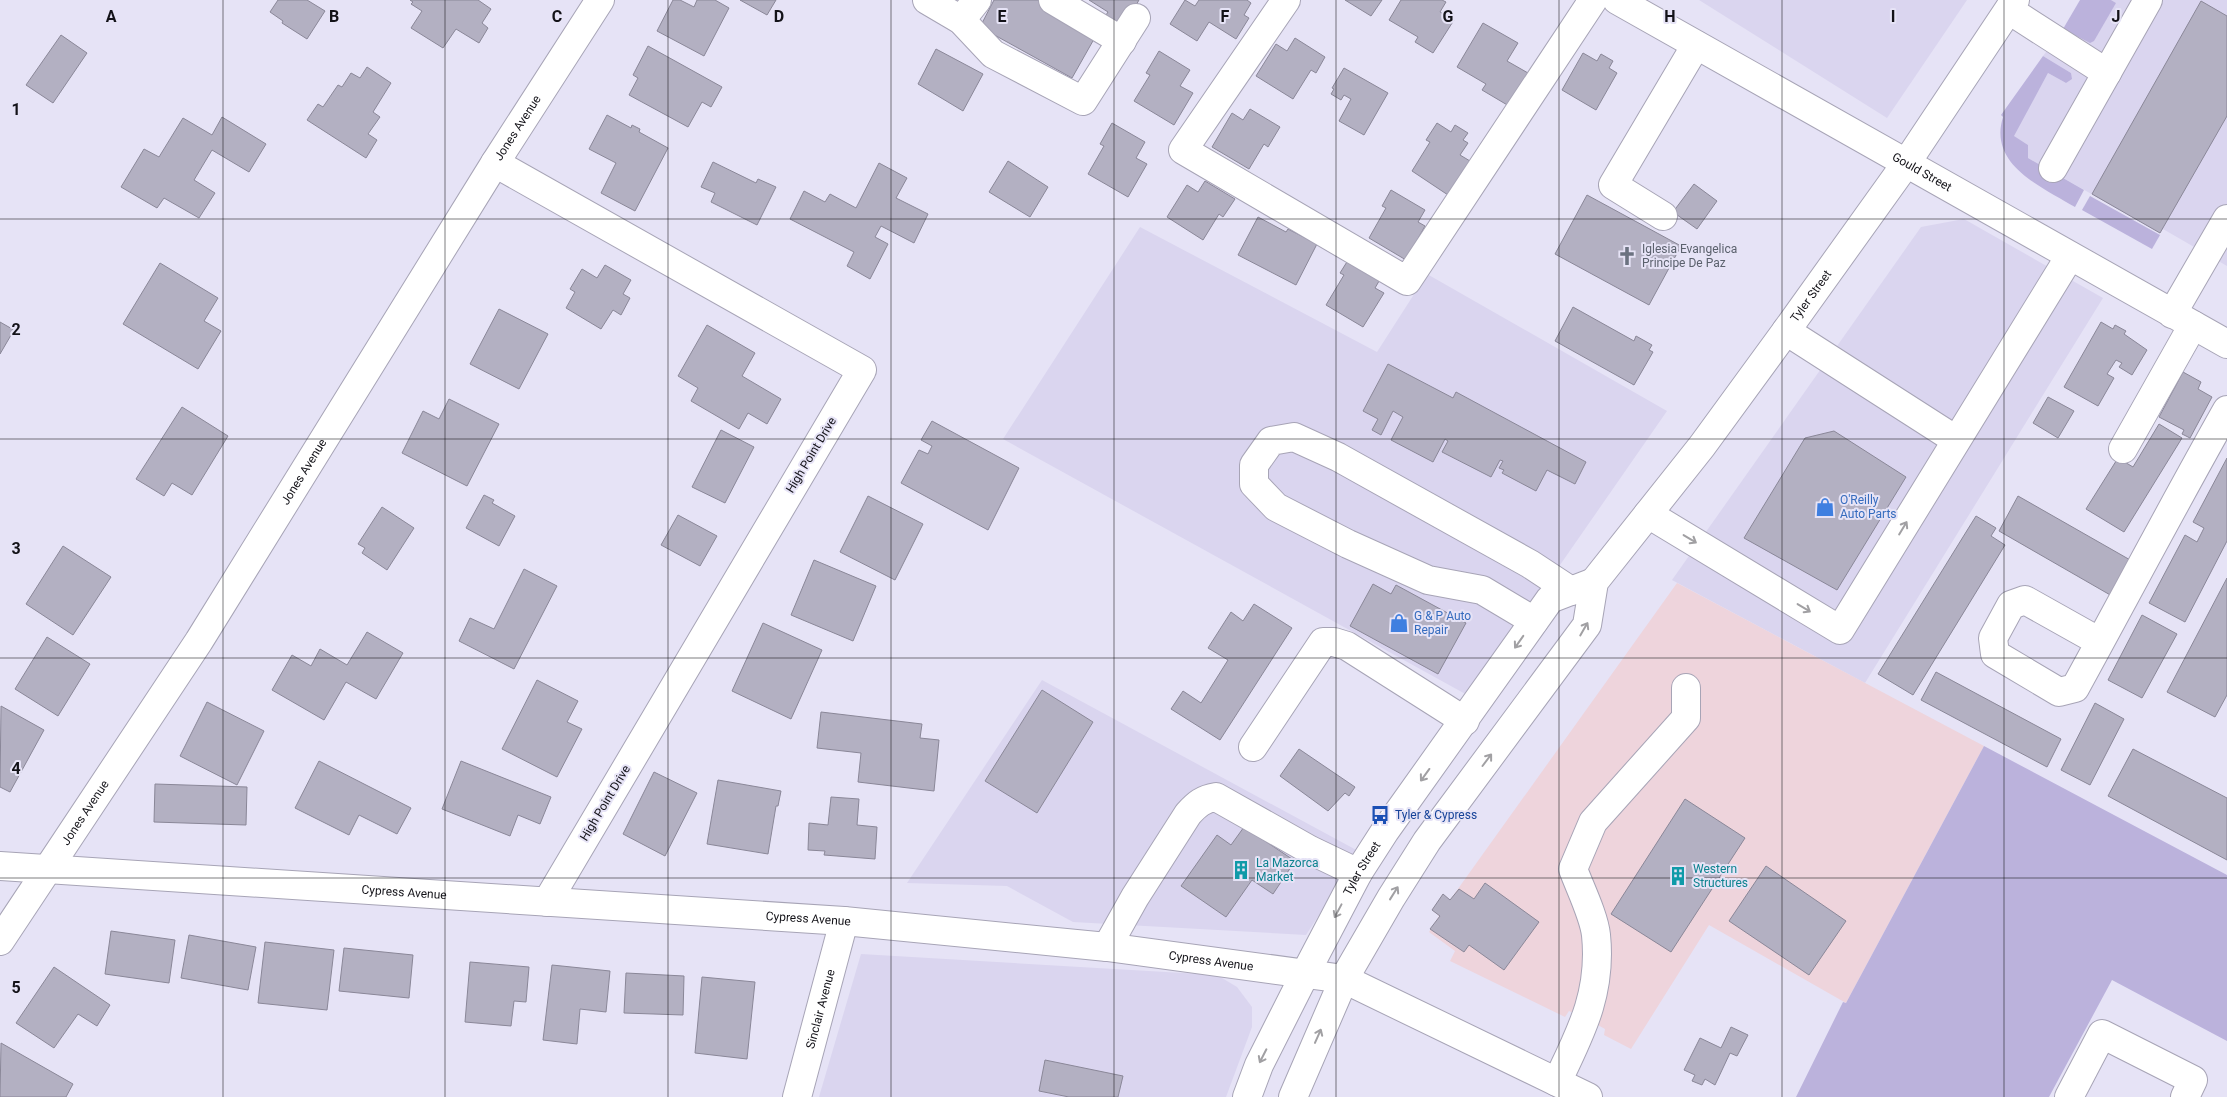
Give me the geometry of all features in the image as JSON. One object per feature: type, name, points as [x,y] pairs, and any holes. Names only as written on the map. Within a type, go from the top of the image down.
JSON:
[{"type":"street","name":"Jones Avenue","points":[[0,941],[199,642],[495,164],[600,0]]},
{"type":"street","points":[[927,0],[969,10],[993,54],[1084,101],[1136,18]]},
{"type":"street","points":[[1053,0],[1122,41]]},
{"type":"street","points":[[1286,0],[1183,150],[1407,281],[1593,0]]},
{"type":"street","name":"Gould Street","points":[[1617,0],[1906,165],[2227,344]]},
{"type":"street","points":[[2053,168],[2148,0]]},
{"type":"street","points":[[2012,5],[2107,73]]},
{"type":"street","name":"Tyler Street","points":[[1247,1097],[1259,1065],[1305,974],[1358,873],[1384,831],[1550,599],[1583,586],[1648,514],[1702,446],[1906,165],[2012,5]]},
{"type":"street","points":[[1663,216],[1612,185],[1696,45]]},
{"type":"street","name":"High Point Drive","points":[[495,164],[862,370],[547,902]]},
{"type":"street","points":[[2122,449],[2183,320],[2227,219]]},
{"type":"street","points":[[1648,514],[1840,630],[2070,256]]},
{"type":"street","points":[[1786,331],[1956,440]]},
{"type":"street","points":[[2100,642],[2227,410]]},
{"type":"street","points":[[1534,621],[1482,590],[1428,580],[1348,544],[1276,508],[1254,484],[1254,464],[1271,441],[1294,437],[1346,462],[1530,564],[1583,586]]},
{"type":"street","name":"Tyler Street","points":[[1293,1097],[1344,979],[1427,840],[1587,626],[1583,586]]},
{"type":"street","points":[[1253,747],[1323,642],[1334,642],[1347,646],[1464,721]]},
{"type":"street","points":[[1557,1082],[1587,1019],[1597,973],[1596,933],[1573,869],[1593,822],[1686,718],[1686,688]]},
{"type":"street","points":[[1107,947],[1135,897],[1188,814],[1198,804],[1207,799],[1216,797],[1310,850],[1358,873]]},
{"type":"street","name":"Cypress Avenue","points":[[0,866],[844,921],[1107,947],[1344,979],[1588,1097]]},
{"type":"street","name":"Sinclair Avenue","points":[[797,1097],[844,921]]},
{"type":"street","points":[[2069,1097],[2102,1034],[2193,1080],[2185,1097]]},
{"type":"shaded area","points":[[1699,0],[1967,0],[1887,118]]},
{"type":"shaded area","points":[[2080,0],[2111,0],[2116,3],[2094,41],[2090,43],[2063,29]]},
{"type":"shaded area","points":[[2111,0],[2227,0],[2227,266],[2163,229],[2160,233],[2028,158],[2028,145],[2013,136],[2048,73],[2066,83],[2071,73],[2043,56],[2063,29],[2116,3]]},
{"type":"shaded area","points":[[2043,56],[2071,73],[2072,79],[2066,83],[2048,73],[2014,136],[2028,145],[2028,158],[2084,190],[2075,207],[2021,172],[2010,161],[2003,148],[2000,134],[2003,117],[2001,115]]},
{"type":"shaded area","points":[[2090,196],[2160,235],[2152,249],[2082,210]]},
{"type":"shaded area","points":[[1964,219],[2103,298],[1865,683],[1672,580],[1921,227]]},
{"type":"shaded area","points":[[1140,227],[1377,352],[1427,274],[1667,411],[1469,696],[1003,439]]},
{"type":"shaded area","points":[[1677,583],[1984,746],[1846,1003],[1709,925],[1631,1049],[1604,1035],[1605,1029],[1587,1019],[1569,1011],[1565,1017],[1450,961],[1455,951],[1429,932],[1439,916],[1432,910],[1443,894],[1450,900]]},
{"type":"shaded area","points":[[1042,680],[1360,852],[1306,935],[1073,922],[1007,886],[907,883]]},
{"type":"shaded area","points":[[1984,746],[2227,875],[2227,1041],[2112,980],[2049,1097],[1796,1097],[1843,1002],[1846,1003]]},
{"type":"shaded area","points":[[861,954],[1217,975],[1237,987],[1252,1007],[1252,1027],[1226,1097],[819,1097]]},
{"type":"building","points":[[278,0],[307,0],[325,11],[307,39],[282,23],[283,21],[270,12]]},
{"type":"building","points":[[410,0],[478,0],[491,9],[482,23],[488,28],[479,43],[456,29],[443,48],[411,28],[422,11],[411,4],[413,2]]},
{"type":"building","points":[[673,0],[680,0],[694,7],[697,0],[715,0],[729,8],[704,56],[657,31]]},
{"type":"building","points":[[740,0],[776,0],[767,15]]},
{"type":"building","points":[[994,0],[1039,0],[1098,32],[1072,78],[980,27]]},
{"type":"building","points":[[1089,0],[1139,0],[1124,26],[1106,15],[1108,12]]},
{"type":"building","points":[[1185,0],[1195,6],[1199,0],[1247,0],[1251,3],[1244,15],[1249,18],[1236,39],[1209,22],[1197,41],[1170,24]]},
{"type":"building","points":[[1345,0],[1382,0],[1371,16]]},
{"type":"building","points":[[1401,0],[1442,0],[1446,2],[1440,12],[1454,20],[1433,53],[1415,42],[1418,37],[1389,20]]},
{"type":"building","points":[[2201,1],[2227,16],[2227,116],[2160,233],[2092,194]]},
{"type":"building","points":[[1483,23],[1518,43],[1507,61],[1528,73],[1509,106],[1482,90],[1486,84],[1457,67]]},
{"type":"building","points":[[61,35],[87,53],[53,103],[26,85]]},
{"type":"building","points":[[1295,38],[1325,57],[1316,73],[1311,70],[1293,99],[1256,76],[1276,44],[1287,51]]},
{"type":"building","points":[[648,46],[722,87],[711,107],[702,102],[688,127],[629,95],[638,78],[633,75]]},
{"type":"building","points":[[936,49],[983,74],[963,111],[918,84]]},
{"type":"building","points":[[1159,51],[1190,70],[1180,86],[1193,93],[1174,125],[1134,101],[1150,75],[1146,73]]},
{"type":"building","points":[[1583,53],[1597,61],[1601,54],[1613,61],[1609,68],[1617,73],[1596,110],[1562,90]]},
{"type":"building","points":[[367,67],[391,83],[373,112],[380,117],[368,134],[377,140],[366,158],[307,120],[318,104],[323,107],[338,85],[342,87],[351,73],[360,78]]},
{"type":"building","points":[[1344,68],[1388,93],[1364,135],[1339,121],[1351,99],[1344,95],[1341,100],[1331,94],[1334,89],[1332,88]]},
{"type":"building","points":[[1250,109],[1280,127],[1268,147],[1264,144],[1249,169],[1212,147],[1232,113],[1243,120]]},
{"type":"building","points":[[607,115],[631,128],[632,125],[640,129],[639,132],[668,148],[635,211],[601,193],[616,163],[589,149]]},
{"type":"building","points":[[222,117],[266,144],[249,172],[212,150],[194,180],[215,193],[199,218],[164,198],[157,208],[121,187],[144,149],[159,157],[183,118],[212,135]]},
{"type":"building","points":[[1112,123],[1145,142],[1136,158],[1147,164],[1128,197],[1088,174],[1104,146],[1100,144]]},
{"type":"building","points":[[1437,123],[1451,132],[1455,125],[1468,133],[1463,140],[1468,143],[1460,155],[1470,161],[1448,195],[1412,171],[1430,142],[1426,140]]},
{"type":"building","points":[[1008,161],[1048,187],[1030,217],[989,192]]},
{"type":"building","points":[[713,162],[756,183],[758,179],[776,187],[757,225],[711,202],[715,193],[701,187]]},
{"type":"building","points":[[879,163],[907,178],[896,198],[928,214],[914,243],[881,226],[875,237],[888,244],[870,279],[847,266],[854,252],[790,219],[804,191],[825,202],[830,194],[856,208]]},
{"type":"building","points":[[1205,181],[1235,199],[1223,217],[1219,214],[1203,240],[1167,217],[1187,185],[1198,192]]},
{"type":"building","points":[[1694,184],[1717,201],[1697,229],[1673,212]]},
{"type":"building","points":[[1391,190],[1425,210],[1418,222],[1425,226],[1406,260],[1369,238],[1386,208],[1382,206]]},
{"type":"building","points":[[1587,195],[1681,246],[1649,305],[1555,254]]},
{"type":"building","points":[[1258,217],[1286,232],[1288,229],[1317,244],[1296,285],[1238,255]]},
{"type":"building","points":[[1350,257],[1382,276],[1375,288],[1384,293],[1363,327],[1326,305],[1344,275],[1340,273]]},
{"type":"building","points":[[160,263],[218,298],[204,321],[221,331],[198,369],[123,324]]},
{"type":"building","points":[[605,265],[631,280],[623,294],[630,298],[621,315],[613,310],[601,329],[566,308],[575,292],[570,289],[582,269],[597,278]]},
{"type":"building","points":[[1573,307],[1634,341],[1636,336],[1652,345],[1649,350],[1653,352],[1634,385],[1555,341]]},
{"type":"building","points":[[499,309],[548,334],[519,389],[470,364]]},
{"type":"building","points":[[0,322],[14,330],[0,354]]},
{"type":"building","points":[[2101,322],[2113,329],[2115,325],[2126,331],[2124,334],[2147,350],[2132,375],[2119,367],[2122,363],[2116,360],[2107,374],[2114,378],[2098,406],[2064,387]]},
{"type":"building","points":[[707,325],[755,353],[742,376],[781,399],[767,424],[748,413],[739,429],[691,401],[698,388],[678,376]]},
{"type":"building","points":[[1388,364],[1453,398],[1456,392],[1586,462],[1575,484],[1547,470],[1536,491],[1502,473],[1504,470],[1499,468],[1503,461],[1500,460],[1491,477],[1442,452],[1448,441],[1445,439],[1433,462],[1391,440],[1403,417],[1393,411],[1381,435],[1372,430],[1378,419],[1363,411]]},
{"type":"building","points":[[2183,372],[2201,382],[2198,389],[2212,397],[2190,438],[2182,434],[2184,430],[2159,417]]},
{"type":"building","points":[[2048,397],[2074,411],[2058,438],[2033,423]]},
{"type":"building","points":[[449,399],[499,424],[467,486],[402,453],[423,411],[439,419]]},
{"type":"building","points":[[182,407],[228,436],[192,495],[172,483],[164,496],[136,479]]},
{"type":"building","points":[[932,421],[1019,468],[988,530],[901,483],[919,450],[928,454],[932,446],[921,440]]},
{"type":"building","points":[[2159,424],[2182,438],[2124,532],[2086,509],[2118,458],[2133,467]]},
{"type":"building","points":[[721,430],[754,447],[725,503],[692,487]]},
{"type":"building","name":"O'Reilly Auto Parts","points":[[1834,431],[1906,477],[1837,590],[1744,538],[1805,438]]},
{"type":"building","points":[[2227,458],[2227,541],[2185,622],[2149,603],[2185,535],[2197,542],[2204,528],[2193,522]]},
{"type":"building","points":[[484,495],[494,500],[492,503],[515,516],[499,546],[466,528]]},
{"type":"building","points":[[868,496],[923,524],[895,580],[840,552]]},
{"type":"building","points":[[2018,496],[2132,561],[2112,596],[1999,531]]},
{"type":"building","points":[[382,507],[414,528],[387,570],[362,553],[365,548],[358,544]]},
{"type":"building","points":[[678,515],[717,536],[700,566],[661,545]]},
{"type":"building","points":[[1976,516],[1996,528],[1991,536],[2005,545],[1913,695],[1878,674]]},
{"type":"building","points":[[63,546],[111,577],[73,635],[26,604]]},
{"type":"building","points":[[814,560],[876,586],[853,641],[791,615]]},
{"type":"building","points":[[524,569],[557,586],[514,669],[459,641],[470,618],[494,629]]},
{"type":"building","points":[[2227,578],[2227,695],[2215,717],[2167,692]]},
{"type":"building","points":[[1373,584],[1391,594],[1396,585],[1466,623],[1438,674],[1350,626]]},
{"type":"building","points":[[1254,604],[1292,628],[1220,740],[1171,709],[1183,691],[1201,703],[1228,660],[1208,648],[1231,612],[1243,621]]},
{"type":"building","points":[[2142,615],[2177,634],[2142,698],[2108,680]]},
{"type":"building","points":[[763,623],[822,650],[791,719],[732,691]]},
{"type":"building","points":[[367,632],[403,653],[376,699],[346,682],[324,720],[272,690],[292,655],[311,666],[320,649],[347,665]]},
{"type":"building","points":[[47,637],[90,664],[58,716],[15,689]]},
{"type":"building","points":[[1936,672],[2061,739],[2047,767],[1921,700]]},
{"type":"building","points":[[537,680],[578,701],[567,722],[582,729],[557,777],[502,749]]},
{"type":"building","points":[[1042,690],[1093,722],[1037,813],[985,781]]},
{"type":"building","points":[[207,702],[264,731],[237,785],[180,756]]},
{"type":"building","points":[[2095,703],[2124,719],[2090,785],[2061,770]]},
{"type":"building","points":[[1,706],[44,730],[10,792],[0,787]]},
{"type":"building","points":[[821,712],[922,724],[920,738],[939,740],[934,791],[858,782],[861,753],[817,748]]},
{"type":"building","points":[[1299,749],[1355,787],[1349,796],[1345,793],[1328,811],[1280,776]]},
{"type":"building","points":[[2133,749],[2227,798],[2227,860],[2108,796]]},
{"type":"building","points":[[319,761],[411,808],[397,834],[359,815],[349,835],[295,808]]},
{"type":"building","points":[[461,761],[551,797],[540,824],[518,815],[510,836],[442,809]]},
{"type":"building","points":[[654,772],[697,793],[665,856],[623,834]]},
{"type":"building","points":[[718,780],[781,791],[778,806],[776,806],[768,854],[707,844]]},
{"type":"building","points":[[155,784],[247,787],[246,825],[154,822]]},
{"type":"building","points":[[831,797],[859,799],[857,825],[877,827],[875,859],[824,855],[825,851],[808,850],[809,823],[828,825]]},
{"type":"building","name":"Western Structures","points":[[1685,799],[1745,838],[1671,952],[1611,914]]},
{"type":"building","name":"La Mazorca Market","points":[[1244,827],[1295,861],[1273,894],[1252,880],[1226,917],[1181,886],[1217,835],[1231,845]]},
{"type":"building","points":[[1766,866],[1846,921],[1809,975],[1729,921]]},
{"type":"building","points":[[1485,883],[1539,922],[1504,970],[1469,945],[1464,952],[1430,929],[1440,916],[1432,910],[1443,894],[1450,900],[1459,889],[1474,899]]},
{"type":"building","points":[[111,931],[175,940],[169,983],[105,974]]},
{"type":"building","points":[[189,935],[256,947],[248,990],[181,978]]},
{"type":"building","points":[[265,942],[334,950],[327,1010],[258,1003]]},
{"type":"building","points":[[344,948],[413,955],[409,998],[339,991]]},
{"type":"building","points":[[470,962],[529,967],[526,1002],[514,1001],[511,1026],[465,1022]]},
{"type":"building","points":[[552,965],[610,971],[606,1012],[580,1009],[577,1044],[543,1040]]},
{"type":"building","points":[[54,967],[110,1005],[97,1026],[78,1014],[54,1048],[16,1023]]},
{"type":"building","points":[[626,973],[684,976],[683,1015],[624,1013]]},
{"type":"building","points":[[702,977],[755,982],[747,1059],[695,1053]]},
{"type":"building","points":[[1731,1027],[1748,1035],[1737,1056],[1730,1053],[1715,1085],[1705,1079],[1702,1085],[1692,1081],[1695,1075],[1684,1070],[1700,1038],[1721,1048]]},
{"type":"building","points":[[1,1043],[73,1084],[66,1097],[0,1097]]},
{"type":"building","points":[[1045,1060],[1123,1076],[1118,1097],[1069,1097],[1039,1091]]},
{"type":"place","name":"Iglesia Evangelica Principe De Paz","points":[[1627,256]]},
{"type":"place","name":"O'Reilly Auto Parts","points":[[1825,507]]},
{"type":"place","name":"G & P Auto Repair","points":[[1399,623]]},
{"type":"place","name":"Tyler & Cypress","points":[[1380,815]]},
{"type":"place","name":"La Mazorca Market","points":[[1241,870]]},
{"type":"place","name":"Western Structures","points":[[1678,876]]}]
